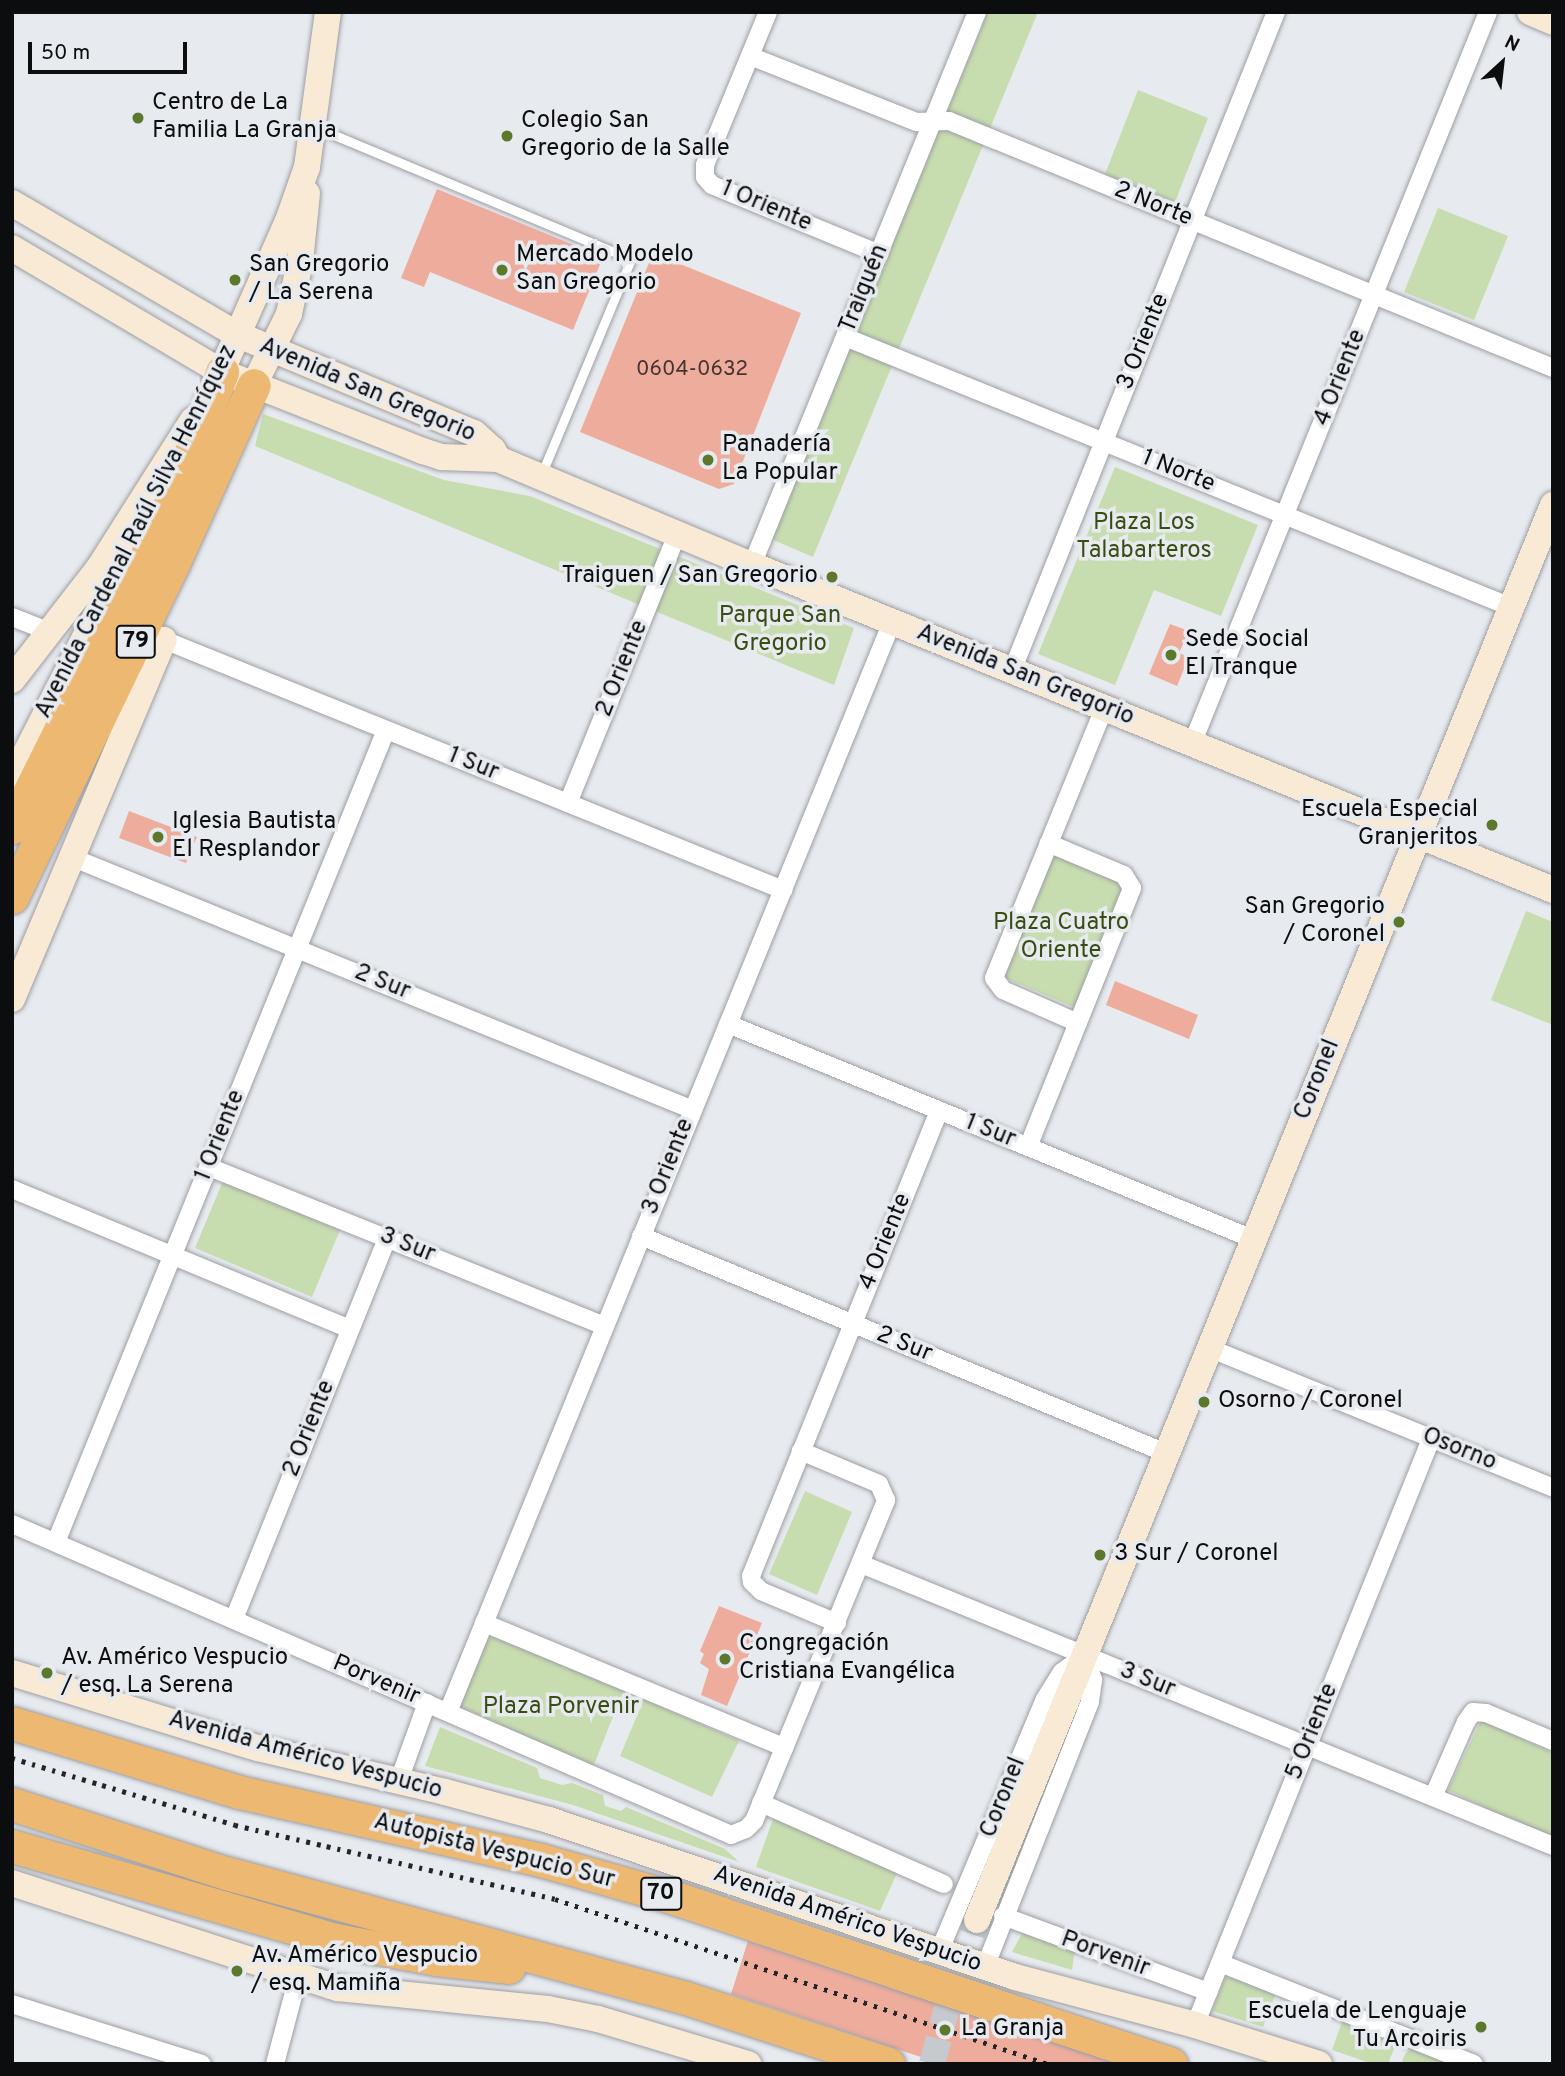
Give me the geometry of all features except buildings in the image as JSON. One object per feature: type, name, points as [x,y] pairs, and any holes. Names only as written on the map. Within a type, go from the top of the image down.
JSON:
[{"type":"highway","name":"79","points":[[12,827],[144,563],[186,467],[222,372]]},
{"type":"highway","name":"79","points":[[12,897],[143,628],[254,385]]},
{"type":"highway","points":[[163,640],[200,534],[218,465]]},
{"type":"highway","name":"Autopista Vespucio Sur","points":[[13,1723],[239,1792],[541,1860],[675,1898],[1171,2064]]},
{"type":"highway","points":[[12,1804],[303,1896],[612,1977],[888,2064]]},
{"type":"highway","points":[[12,1846],[336,1940],[449,1961],[612,1977]]},
{"type":"main road","name":"Avenida Cardenal Raúl Silva Henríquez","points":[[12,780],[222,372],[236,334],[289,218],[307,167],[315,127],[328,12]]},
{"type":"main road","points":[[1530,12],[1553,22]]},
{"type":"main road","name":"Avenida Cardenal Raúl Silva Henríquez","points":[[254,385],[274,350],[289,314],[297,282],[305,223],[307,167]]},
{"type":"main road","name":"Avenida San Gregorio","points":[[12,203],[236,334],[474,433],[494,450],[498,459]]},
{"type":"main road","name":"Avenida San Gregorio","points":[[12,248],[222,372],[441,457],[498,459],[1553,890]]},
{"type":"main road","name":"Avenida Cardenal Raúl Silva Henríquez","points":[[12,680],[117,542],[222,372]]},
{"type":"main road","name":"Coronel","points":[[977,1920],[1553,505]]},
{"type":"main road","points":[[14,998],[163,640]]},
{"type":"main road","name":"Avenida Américo Vespucio","points":[[12,1673],[258,1748],[445,1792],[549,1820],[985,1967],[1195,2025],[1319,2064]]},
{"type":"main road","points":[[12,1883],[298,1977],[360,1992],[548,2009],[598,2019],[748,2064]]},
{"type":"street","name":"1 Oriente","points":[[768,12],[705,165],[708,182],[879,254]]},
{"type":"street","name":"Traiguén","points":[[752,565],[977,12]]},
{"type":"street","name":"3 Oriente","points":[[1012,671],[1276,12]]},
{"type":"street","name":"4 Oriente","points":[[1192,744],[1488,12]]},
{"type":"street","name":"2 Norte","points":[[750,57],[917,122],[949,121],[1553,368]]},
{"type":"street","name":"1 Norte","points":[[845,337],[1511,607]]},
{"type":"street","name":"2 Oriente","points":[[568,803],[677,534]]},
{"type":"street","points":[[12,617],[50,632]]},
{"type":"street","name":"3 Oriente","points":[[447,1712],[892,622]]},
{"type":"street","name":"1 Sur","points":[[163,640],[783,890]]},
{"type":"street","points":[[1078,1023],[1003,990],[994,978],[1104,708]]},
{"type":"street","name":"1 Oriente","points":[[56,1542],[386,730]]},
{"type":"street","points":[[1028,1147],[1130,893],[1131,883],[1124,875],[1048,843]]},
{"type":"street","name":"2 Sur","points":[[71,857],[693,1110]]},
{"type":"street","name":"1 Sur","points":[[728,1024],[1253,1239]]},
{"type":"street","name":"4 Oriente","points":[[836,1623],[761,1591],[752,1582],[752,1570],[939,1111]]},
{"type":"street","name":"3 Sur","points":[[209,1167],[604,1326]]},
{"type":"street","points":[[12,1189],[351,1329]]},
{"type":"street","name":"2 Sur","points":[[641,1236],[1166,1453]]},
{"type":"street","name":"2 Oriente","points":[[234,1619],[387,1238]]},
{"type":"street","name":"Osorno","points":[[1209,1348],[1553,1488]]},
{"type":"street","name":"5 Oriente","points":[[1195,2025],[1432,1439]]},
{"type":"street","points":[[801,1451],[872,1480],[883,1489],[884,1506],[761,1803],[944,1884]]},
{"type":"street","name":"Porvenir","points":[[12,1524],[724,1833],[740,1832],[754,1821],[761,1803]]},
{"type":"street","name":"3 Sur","points":[[861,1564],[1553,1846]]},
{"type":"street","points":[[484,1623],[784,1747]]},
{"type":"street","name":"Coronel","points":[[940,1952],[1045,1699],[1062,1672],[1084,1656],[1093,1680],[1090,1702],[985,1967]]},
{"type":"street","points":[[398,1783],[427,1703]]},
{"type":"street","points":[[1433,1797],[1465,1722],[1474,1713],[1486,1713],[1553,1741]]},
{"type":"street","name":"Porvenir","points":[[1003,1916],[1208,1992]]},
{"type":"street","points":[[1220,1963],[1474,2064]]},
{"type":"street","points":[[275,2064],[298,1977]]},
{"type":"street","points":[[12,2004],[202,2064]]},
{"type":"lane","points":[[315,127],[631,259],[540,477]]},
{"type":"green space","points":[[988,12],[1038,12],[813,557],[771,539]]},
{"type":"green space","points":[[1138,90],[1208,118],[1175,202],[1105,174]]},
{"type":"green space","points":[[1438,208],[1508,236],[1474,320],[1404,292]]},
{"type":"green space","name":"Parque San Gregorio","points":[[263,414],[444,480],[530,496],[854,628],[834,685],[255,446]]},
{"type":"green space","name":"Plaza Los Talabarteros","points":[[1115,467],[1258,525],[1221,616],[1154,590],[1115,685],[1038,654]]},
{"type":"green space","name":"Plaza Cuatro Oriente","points":[[1056,852],[1121,879],[1124,890],[1076,1008],[1001,976]]},
{"type":"green space","points":[[1526,911],[1553,922],[1553,1025],[1491,1000]]},
{"type":"green space","points":[[223,1181],[340,1230],[312,1297],[195,1248]]},
{"type":"green space","points":[[805,1491],[852,1512],[817,1595],[769,1574]]},
{"type":"green space","name":"Plaza Porvenir","points":[[496,1636],[624,1689],[593,1767],[461,1707],[460,1700],[487,1640]]},
{"type":"green space","points":[[644,1699],[739,1741],[712,1797],[620,1756]]},
{"type":"green space","points":[[1481,1720],[1553,1753],[1553,1839],[1448,1790]]},
{"type":"green space","points":[[440,1727],[537,1768],[540,1778],[562,1785],[572,1783],[603,1795],[605,1806],[621,1811],[626,1807],[725,1849],[739,1862],[573,1805],[425,1766]]},
{"type":"green space","points":[[774,1816],[898,1871],[880,1911],[756,1867]]},
{"type":"green space","points":[[1025,1928],[1075,1948],[1072,1970],[1012,1952]]},
{"type":"green space","points":[[1234,1977],[1276,1993],[1263,2027],[1212,2011],[1225,1978]]},
{"type":"green space","points":[[1343,2019],[1390,2039],[1394,2049],[1388,2064],[1373,2064],[1332,2050]]},
{"type":"green space","points":[[1412,2047],[1454,2064],[1401,2064]]},
{"type":"tunnel","points":[[932,2064],[947,2008],[977,1920]]},
{"type":"railway","points":[[12,1758],[235,1825],[555,1899],[1048,2064]]},
{"type":"place","name":"Centro de La Familia La Granja","points":[[138,118]]},
{"type":"place","name":"Colegio San Gregorio de la Salle","points":[[507,136]]},
{"type":"place","name":"Mercado Modelo San Gregorio","points":[[502,270]]},
{"type":"place","name":"San Gregorio / La Serena","points":[[235,280]]},
{"type":"place","name":"Panadería La Popular","points":[[708,460]]},
{"type":"place","name":"Traiguen / San Gregorio","points":[[832,577]]},
{"type":"place","name":"Sede Social El Tranque","points":[[1171,655]]},
{"type":"place","name":"Escuela Especial Granjeritos","points":[[1492,825]]},
{"type":"place","name":"Iglesia Bautista El Resplandor","points":[[158,837]]},
{"type":"place","name":"San Gregorio / Coronel","points":[[1399,922]]},
{"type":"place","name":"Osorno / Coronel","points":[[1204,1402]]},
{"type":"place","name":"3 Sur / Coronel","points":[[1100,1555]]},
{"type":"place","name":"Congregación Cristiana Evangélica","points":[[725,1659]]},
{"type":"place","name":"Av. Américo Vespucio / esq. La Serena","points":[[47,1673]]},
{"type":"place","name":"Av. Américo Vespucio / esq. Mamiña","points":[[237,1971]]},
{"type":"place","name":"Escuela de Lenguaje Tu Arcoiris","points":[[1481,2027]]},
{"type":"place","name":"La Granja","points":[[945,2030]]}]
